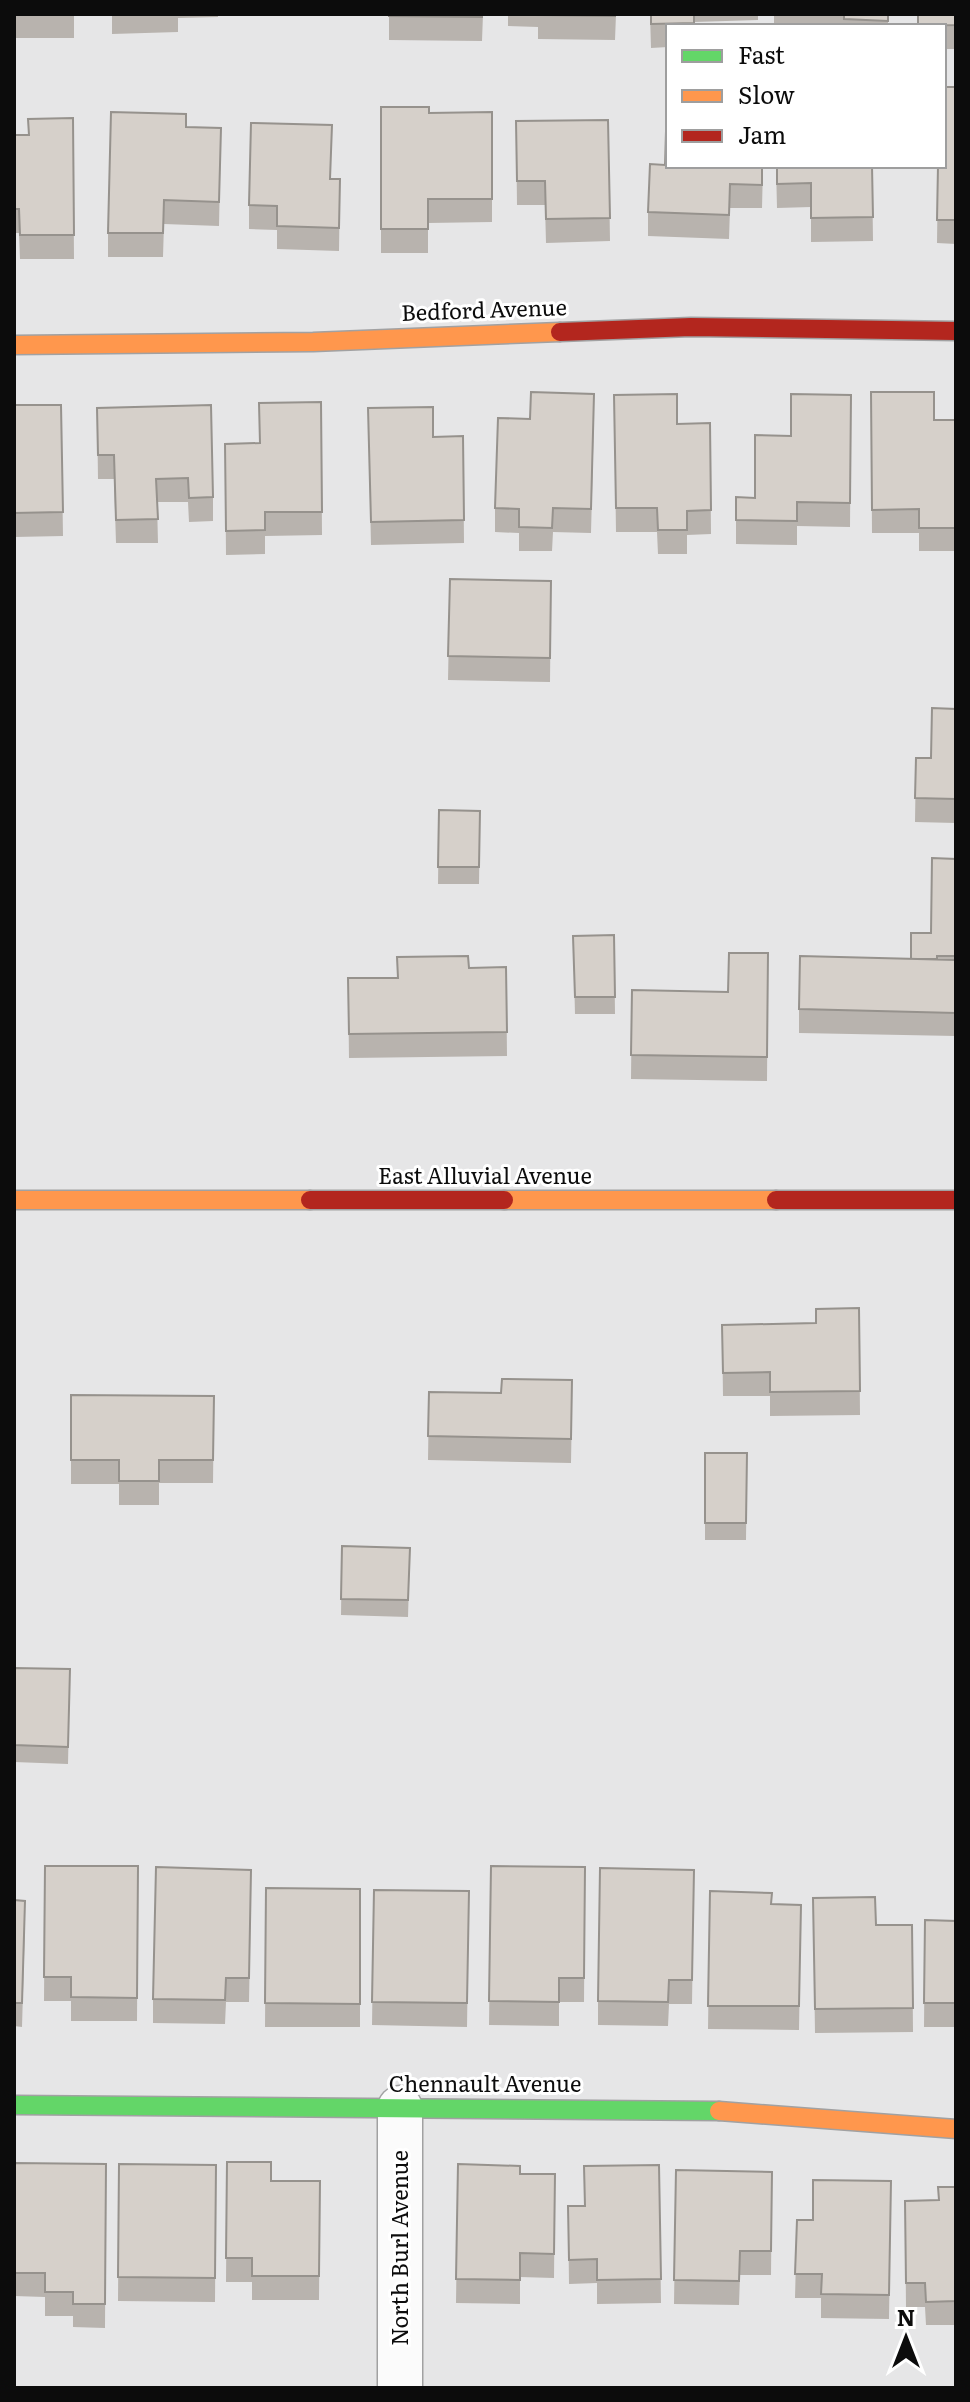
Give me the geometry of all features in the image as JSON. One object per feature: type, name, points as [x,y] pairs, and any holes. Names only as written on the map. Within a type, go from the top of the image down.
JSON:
[{"type":"street","name":"Bedford Avenue","points":[[14,345],[313,342],[691,327],[956,331]]},
{"type":"street","name":"East Alluvial Avenue","points":[[14,1200],[956,1200]]},
{"type":"street","name":"Chennault Avenue","points":[[14,2105],[699,2109],[956,2129]]},
{"type":"street","name":"North Burl Avenue","points":[[400,2108],[400,2388]]},
{"type":"building","points":[[482,14],[482,17],[389,16]]},
{"type":"building","points":[[615,14],[615,16],[538,15]]},
{"type":"building","points":[[651,14],[694,14],[694,23],[651,24]]},
{"type":"building","points":[[844,14],[888,14],[888,21],[844,19]]},
{"type":"building","points":[[918,14],[956,14],[956,25],[918,24]]},
{"type":"building","points":[[946,87],[956,87],[956,220],[937,220],[938,168],[946,168]]},
{"type":"building","points":[[381,107],[429,107],[429,113],[492,112],[492,199],[428,199],[428,229],[381,229]]},
{"type":"building","points":[[111,112],[186,114],[186,127],[221,128],[219,202],[164,200],[163,233],[108,233]]},
{"type":"building","points":[[73,118],[74,235],[20,235],[19,209],[14,209],[14,135],[29,135],[28,119]]},
{"type":"building","points":[[608,120],[610,218],[546,219],[545,181],[517,181],[516,121]]},
{"type":"building","points":[[251,123],[332,125],[330,179],[340,179],[339,228],[277,226],[277,206],[249,205]]},
{"type":"building","points":[[666,131],[666,168],[762,168],[762,185],[730,184],[729,215],[648,212],[650,164],[665,165]]},
{"type":"building","points":[[777,168],[872,168],[873,217],[811,218],[811,183],[777,184]]},
{"type":"building","points":[[531,392],[594,394],[591,509],[553,508],[552,528],[519,527],[519,509],[495,508],[498,418],[530,419]]},
{"type":"building","points":[[871,392],[934,392],[934,420],[956,420],[956,528],[919,528],[919,509],[872,510]]},
{"type":"building","points":[[677,394],[677,424],[710,423],[711,510],[687,511],[687,530],[658,530],[657,508],[616,508],[614,395]]},
{"type":"building","points":[[791,394],[851,395],[850,503],[797,502],[797,521],[736,520],[736,497],[755,498],[755,435],[791,436]]},
{"type":"building","points":[[321,402],[322,512],[265,512],[265,530],[226,531],[225,444],[260,443],[259,403]]},
{"type":"building","points":[[14,405],[61,405],[63,512],[14,513]]},
{"type":"building","points":[[211,405],[213,497],[189,498],[188,478],[156,479],[158,519],[116,520],[114,455],[98,455],[97,408]]},
{"type":"building","points":[[433,407],[433,437],[463,436],[464,520],[371,522],[368,408]]},
{"type":"building","points":[[450,579],[551,581],[550,658],[448,656]]},
{"type":"building","points":[[932,708],[956,709],[956,799],[915,798],[916,758],[931,758]]},
{"type":"building","points":[[439,810],[480,811],[479,867],[438,867]]},
{"type":"building","points":[[932,858],[956,859],[956,956],[911,959],[911,933],[931,933]]},
{"type":"building","points":[[614,935],[615,997],[575,997],[573,936]]},
{"type":"building","points":[[729,953],[768,953],[767,1057],[631,1055],[632,990],[728,992]]},
{"type":"building","points":[[468,956],[469,968],[506,967],[507,1032],[349,1034],[348,978],[398,978],[397,957]]},
{"type":"building","points":[[800,956],[956,960],[956,1013],[799,1009]]},
{"type":"building","points":[[859,1308],[860,1391],[770,1392],[770,1372],[723,1373],[722,1325],[816,1323],[816,1309]]},
{"type":"building","points":[[502,1379],[572,1380],[571,1439],[428,1436],[429,1392],[501,1393]]},
{"type":"building","points":[[71,1395],[214,1396],[213,1460],[159,1460],[159,1481],[119,1481],[119,1460],[71,1460]]},
{"type":"building","points":[[705,1453],[747,1453],[746,1523],[705,1523]]},
{"type":"building","points":[[342,1546],[410,1548],[408,1600],[341,1599]]},
{"type":"building","points":[[14,1668],[70,1669],[68,1747],[14,1745]]},
{"type":"building","points":[[45,1866],[138,1866],[137,1998],[71,1997],[71,1977],[44,1977]]},
{"type":"building","points":[[491,1866],[585,1867],[584,1978],[559,1978],[559,2002],[489,2001]]},
{"type":"building","points":[[156,1867],[251,1870],[249,1978],[226,1978],[225,2000],[153,1999]]},
{"type":"building","points":[[600,1868],[694,1870],[692,1980],[669,1980],[668,2002],[598,2001]]},
{"type":"building","points":[[266,1888],[360,1889],[360,2004],[265,2003]]},
{"type":"building","points":[[374,1890],[469,1891],[467,2003],[372,2002]]},
{"type":"building","points":[[710,1891],[772,1893],[771,1904],[801,1905],[799,2006],[708,2006]]},
{"type":"building","points":[[875,1897],[876,1925],[912,1925],[913,2008],[815,2009],[813,1898]]},
{"type":"building","points":[[14,1900],[25,1901],[22,2003],[14,2003]]},
{"type":"building","points":[[925,1920],[956,1921],[956,2003],[924,2003]]},
{"type":"building","points":[[227,2162],[271,2162],[271,2181],[320,2181],[319,2276],[252,2276],[252,2258],[226,2258]]},
{"type":"building","points":[[14,2163],[106,2164],[105,2304],[73,2304],[73,2292],[45,2292],[45,2273],[14,2273]]},
{"type":"building","points":[[119,2164],[216,2165],[215,2278],[118,2277]]},
{"type":"building","points":[[458,2164],[520,2166],[520,2174],[555,2174],[554,2254],[520,2253],[520,2280],[456,2279]]},
{"type":"building","points":[[659,2165],[661,2279],[597,2280],[597,2259],[569,2260],[568,2206],[585,2206],[584,2166]]},
{"type":"building","points":[[676,2170],[772,2172],[771,2251],[740,2251],[739,2281],[674,2280]]},
{"type":"building","points":[[813,2180],[891,2181],[889,2295],[821,2294],[822,2274],[795,2274],[797,2220],[813,2220]]},
{"type":"building","points":[[938,2187],[956,2187],[956,2301],[926,2302],[925,2283],[906,2283],[905,2201],[939,2200]]},
{"type":"traffic: fast","points":[[14,2105],[719,2111]]},
{"type":"traffic: slow","points":[[14,345],[313,342],[560,332]]},
{"type":"traffic: slow","points":[[14,1200],[310,1200]]},
{"type":"traffic: slow","points":[[504,1200],[776,1200]]},
{"type":"traffic: slow","points":[[719,2111],[956,2129]]},
{"type":"traffic: jam","points":[[560,332],[691,327],[956,331]]},
{"type":"traffic: jam","points":[[310,1200],[504,1200]]},
{"type":"traffic: jam","points":[[776,1200],[956,1200]]}]
